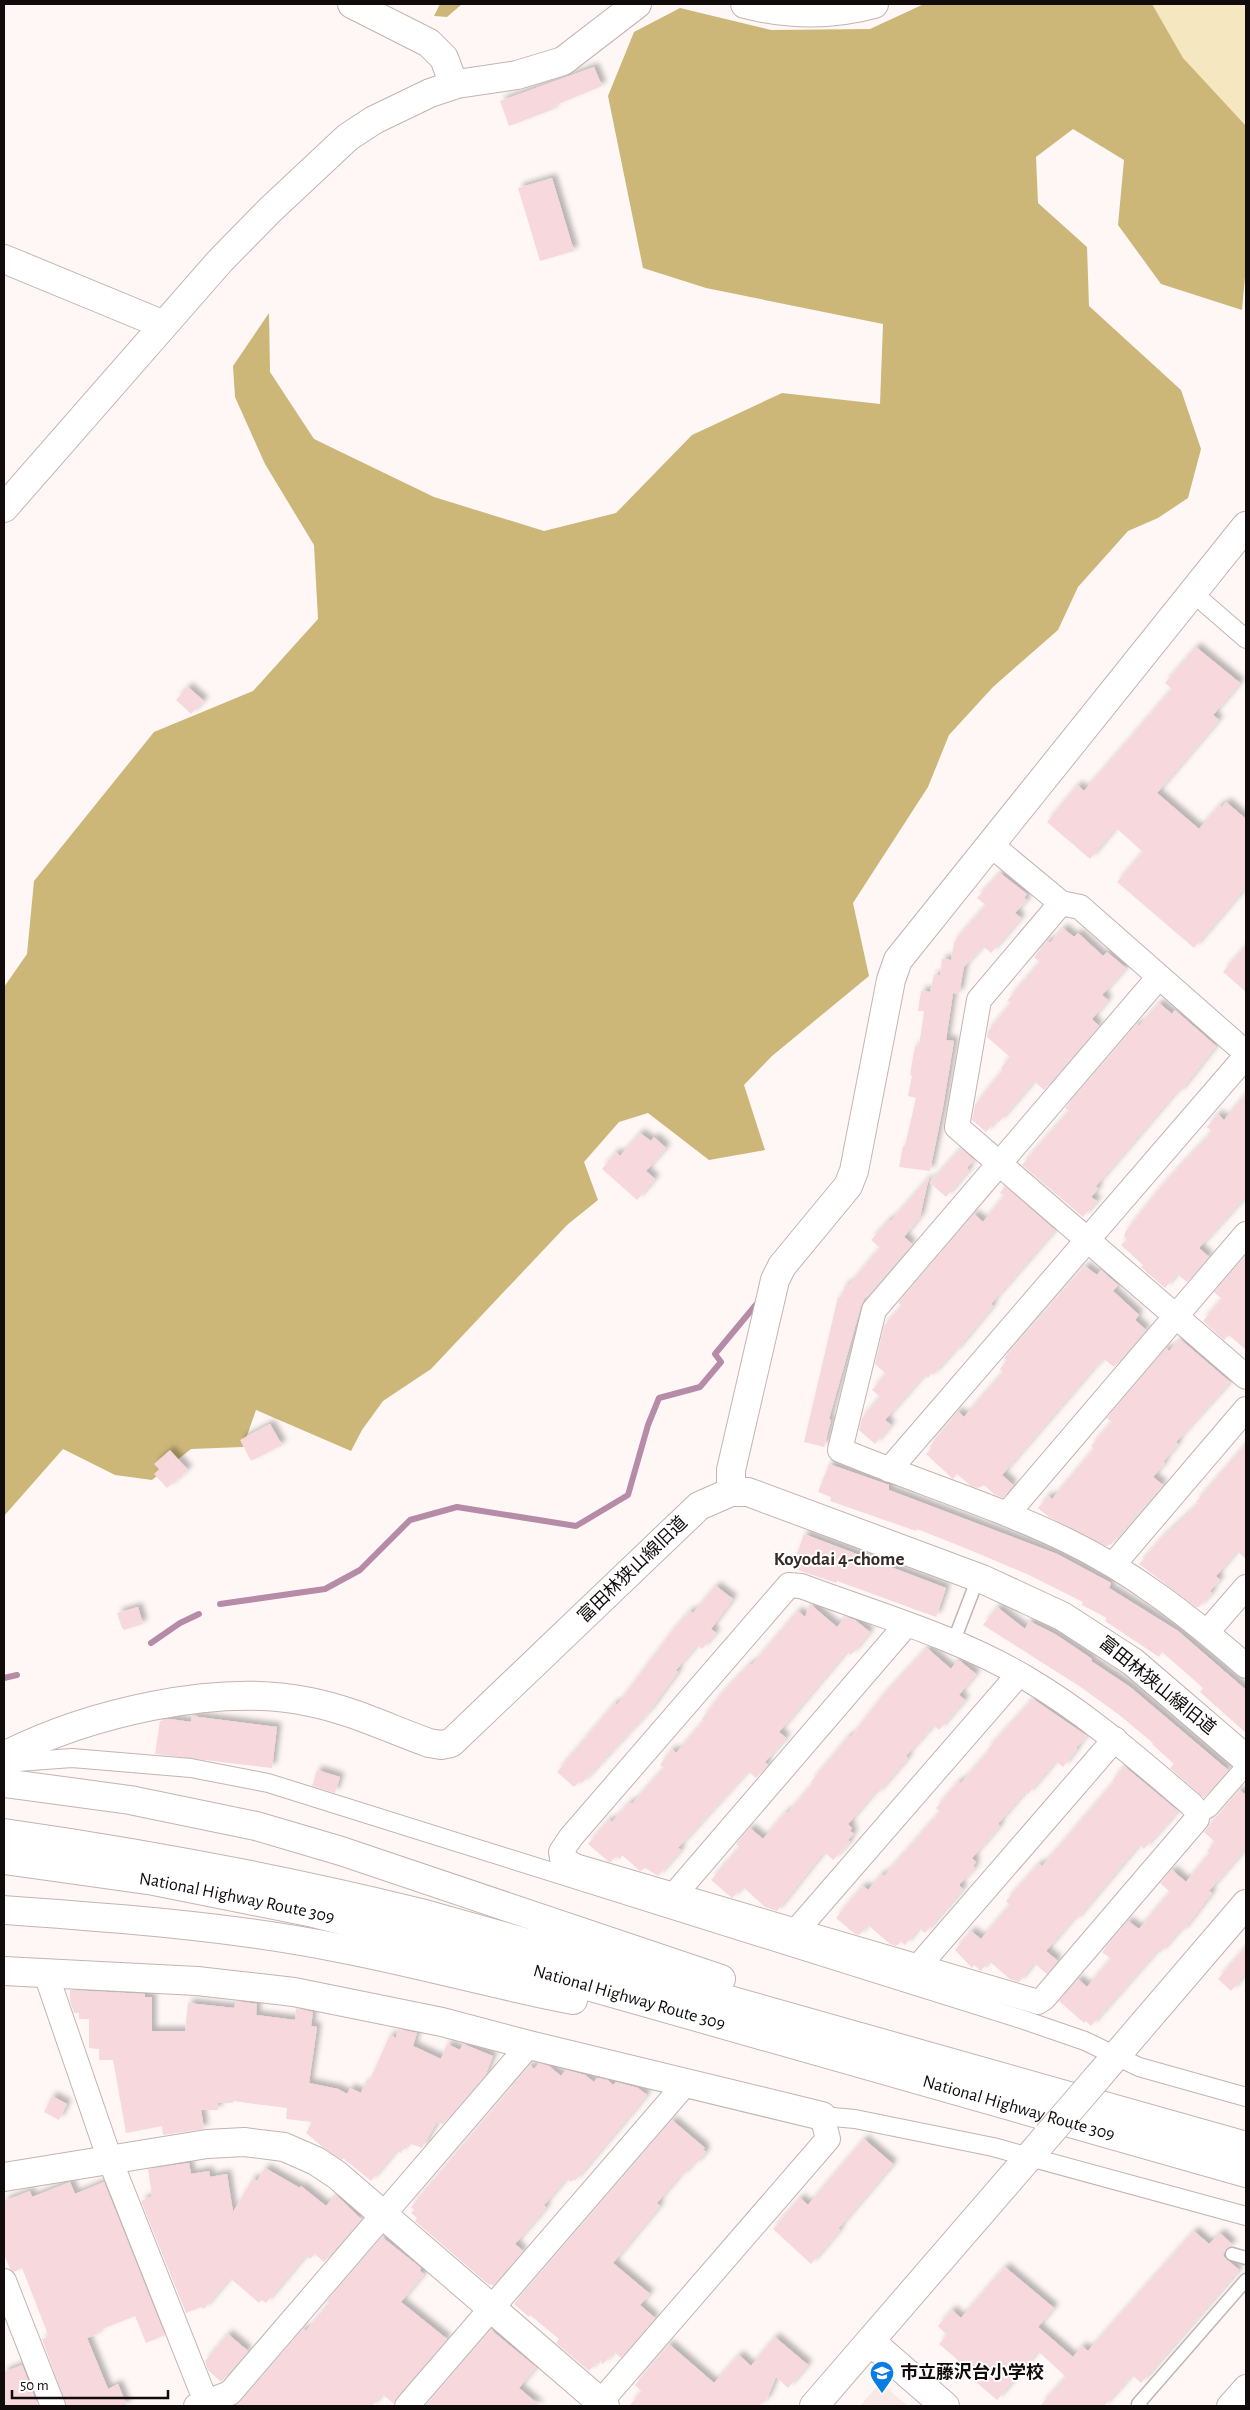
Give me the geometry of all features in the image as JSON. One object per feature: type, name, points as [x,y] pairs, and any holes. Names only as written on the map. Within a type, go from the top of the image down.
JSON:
[{"type":"main road","points":[[352,4],[429,43],[444,58],[454,85]]},
{"type":"main road","points":[[4,508],[220,261],[270,210],[348,137],[400,106],[454,85],[517,75],[563,61],[637,4]]},
{"type":"main road","points":[[745,4],[790,13],[821,13],[874,4]]},
{"type":"main road","points":[[4,259],[164,325]]},
{"type":"main road","points":[[730,1492],[731,1470],[775,1280],[782,1266],[848,1186],[854,1171],[891,980],[898,960],[1245,529]]},
{"type":"main road","name":"富田林狭山線旧道","points":[[4,1756],[56,1733],[114,1714],[198,1699],[235,1696],[309,1701],[334,1708],[429,1743],[441,1745],[451,1743],[699,1506],[730,1492],[748,1492],[978,1578],[1062,1616],[1133,1662],[1246,1759]]},
{"type":"main road","points":[[4,1783],[130,1800],[188,1811],[256,1826],[340,1851],[767,1994],[799,2020]]},
{"type":"main road","name":"National Highway Route 309","points":[[4,1834],[196,1863],[343,1894],[421,1913],[1246,2146]]},
{"type":"main road","name":"National Highway Route 309","points":[[4,1860],[154,1881],[309,1912],[475,1954],[1246,2173]]},
{"type":"main road","points":[[814,2406],[1246,1904]]},
{"type":"main road","points":[[4,1910],[131,1920],[321,1945],[564,1998],[759,2034]]},
{"type":"main road","points":[[4,1971],[197,1981],[294,1992],[442,2022],[822,2116]]},
{"type":"main road","points":[[4,2177],[207,2144],[244,2142],[284,2147],[316,2161],[337,2176],[492,2308],[601,2405]]},
{"type":"main road","points":[[870,2341],[945,2406]]},
{"type":"street","points":[[1193,593],[1246,638]]},
{"type":"street","points":[[889,1470],[1246,1054],[1080,907],[1061,903],[991,845]]},
{"type":"street","points":[[1061,903],[979,1000],[957,1127],[1246,1377]]},
{"type":"street","points":[[1158,978],[874,1310],[840,1450],[1007,1514],[1067,1540],[1113,1565],[1159,1595],[1207,1632],[1246,1666]]},
{"type":"street","points":[[1007,1514],[1246,1234]]},
{"type":"street","points":[[1113,1565],[1246,1409]]},
{"type":"street","points":[[789,1585],[801,1586],[906,1625],[953,1643],[1018,1674],[1080,1712],[1115,1739],[1191,1804],[1197,1812],[1197,1819],[1044,1998],[1038,2002],[917,1968],[675,1894],[575,1866],[562,1858],[561,1852],[571,1837],[789,1585]]},
{"type":"street","points":[[1207,1632],[1246,1587]]},
{"type":"street","points":[[675,1894],[906,1625]]},
{"type":"street","points":[[796,1931],[1018,1674]]},
{"type":"street","points":[[917,1968],[1115,1739]]},
{"type":"street","points":[[4,1763],[72,1758],[191,1768],[268,1783],[1024,2020],[1085,2041],[1139,2067],[1246,2097]]},
{"type":"street","points":[[1197,1815],[1209,1808],[1246,1766]]},
{"type":"street","points":[[46,1974],[110,2160],[201,2404],[230,2393],[529,2045]]},
{"type":"street","points":[[408,2406],[686,2082]]},
{"type":"street","points":[[601,2405],[828,2139],[822,2116],[855,2119],[993,2147],[1246,2216]]},
{"type":"street","points":[[4,2281],[12,2324],[53,2406]]},
{"type":"street","points":[[1229,2406],[1246,2387]]},
{"type":"lane","points":[[953,1643],[978,1578]]},
{"type":"lane","points":[[1232,2254],[1246,2258]]},
{"type":"lane","points":[[1140,2406],[1138,2404],[1242,2294],[1246,2280]]},
{"type":"shaded area","points":[[440,4],[462,4],[447,17],[434,16]]},
{"type":"shaded area","points":[[924,4],[1152,4],[1183,58],[1246,126],[1246,266],[1242,310],[1161,284],[1118,225],[1124,160],[1073,129],[1036,157],[1038,203],[1087,247],[1089,306],[1181,390],[1201,449],[1188,498],[1158,518],[1128,531],[1078,587],[1058,630],[993,687],[949,735],[928,787],[853,903],[869,976],[772,1056],[744,1085],[765,1150],[709,1160],[648,1113],[619,1122],[584,1162],[598,1200],[567,1225],[431,1369],[383,1401],[362,1430],[351,1451],[256,1410],[243,1447],[191,1449],[152,1480],[115,1475],[63,1449],[4,1516],[4,987],[27,954],[34,881],[154,732],[253,691],[318,619],[314,545],[265,464],[235,397],[233,366],[269,313],[270,372],[314,439],[434,497],[544,531],[616,513],[692,435],[782,393],[880,404],[883,324],[706,288],[643,268],[608,96],[634,32],[680,8],[771,30],[870,29]]},
{"type":"shaded area","points":[[1093,4],[1246,4],[1246,219]]},
{"type":"shaded area","name":"市立藤沢台小学校","points":[[880,2383],[908,2406],[860,2406]]},
{"type":"building","points":[[594,67],[602,86],[553,106],[554,109],[509,126],[500,101]]},
{"type":"building","points":[[552,178],[574,251],[540,261],[518,188]]},
{"type":"building","points":[[1196,647],[1240,683],[1213,715],[1219,720],[1157,793],[1199,829],[1220,805],[1222,807],[1226,802],[1246,819],[1246,887],[1194,948],[1117,882],[1143,852],[1116,828],[1090,859],[1047,822],[1078,785],[1084,791],[1172,689],[1165,683]]},
{"type":"building","points":[[188,687],[204,701],[191,714],[176,700]]},
{"type":"building","points":[[1000,873],[1027,894],[1024,898],[1027,900],[1015,913],[1021,918],[991,953],[983,946],[964,967],[959,994],[953,993],[946,1040],[954,1041],[930,1171],[899,1167],[916,1098],[908,1096],[915,1046],[919,1047],[924,1011],[918,1011],[921,991],[930,992],[934,975],[940,975],[942,959],[951,960],[954,942],[986,905],[977,898]]},
{"type":"building","points":[[1063,928],[1074,937],[1078,933],[1103,956],[1107,952],[1126,968],[1102,995],[1108,1000],[1092,1019],[1099,1026],[1044,1090],[1034,1081],[999,1122],[996,1120],[986,1132],[972,1120],[975,1105],[1003,1070],[1001,1068],[1010,1057],[987,1037],[988,1031],[1012,1002],[1007,1001],[1040,962],[1034,957],[1047,941],[1050,943]]},
{"type":"building","points":[[1246,946],[1246,992],[1223,972]]},
{"type":"building","points":[[1159,1003],[1172,1014],[1175,1010],[1216,1046],[1179,1093],[1177,1091],[1096,1186],[1098,1189],[1091,1197],[1097,1201],[1083,1217],[1022,1165],[1069,1111],[1065,1108],[1137,1024],[1139,1026]]},
{"type":"building","points":[[1246,1094],[1246,1196],[1199,1248],[1209,1257],[1187,1282],[1177,1274],[1165,1288],[1141,1267],[1143,1265],[1121,1245],[1127,1239],[1124,1236],[1126,1231],[1161,1187],[1212,1132],[1207,1127],[1218,1114],[1224,1120]]},
{"type":"building","points":[[640,1133],[651,1141],[654,1137],[666,1148],[646,1171],[655,1179],[637,1200],[602,1169],[616,1152],[620,1156]]},
{"type":"building","points":[[961,1148],[974,1160],[967,1168],[969,1170],[946,1197],[930,1183]]},
{"type":"building","points":[[929,1177],[920,1217],[904,1237],[912,1244],[864,1299],[861,1306],[829,1419],[831,1420],[824,1447],[804,1442],[838,1297],[841,1298],[845,1285],[848,1286],[880,1248],[871,1240],[889,1220],[891,1221]]},
{"type":"building","points":[[1005,1186],[1055,1230],[991,1304],[993,1306],[955,1352],[933,1375],[932,1373],[928,1378],[924,1375],[885,1420],[891,1425],[875,1444],[859,1430],[862,1418],[880,1397],[872,1390],[886,1374],[875,1364],[884,1326],[902,1306],[898,1303],[974,1214],[983,1222],[1004,1196],[1000,1193]]},
{"type":"building","points":[[1246,1255],[1246,1350],[1229,1335],[1224,1340],[1203,1321],[1222,1299],[1214,1292]]},
{"type":"building","points":[[1085,1266],[1097,1275],[1101,1270],[1118,1285],[1113,1291],[1139,1315],[1135,1320],[1146,1330],[1114,1367],[1104,1359],[1093,1369],[1002,1475],[1013,1485],[1003,1498],[994,1494],[984,1485],[978,1488],[971,1486],[957,1474],[953,1479],[926,1454],[932,1448],[930,1446],[958,1411],[964,1417],[1000,1376],[1003,1372],[1000,1369],[1007,1360],[1004,1358]]},
{"type":"building","points":[[1180,1339],[1230,1382],[1176,1442],[1178,1444],[1153,1477],[1163,1485],[1111,1544],[1106,1546],[1049,1517],[1038,1508],[1048,1496],[1052,1499],[1094,1449],[1091,1446],[1112,1422],[1107,1418],[1166,1348],[1169,1351]]},
{"type":"building","points":[[270,1424],[282,1445],[251,1461],[240,1440]]},
{"type":"building","points":[[1246,1444],[1246,1559],[1237,1551],[1216,1576],[1220,1580],[1210,1591],[1212,1593],[1199,1607],[1196,1607],[1139,1564],[1162,1538],[1199,1504],[1196,1502]]},
{"type":"building","points":[[170,1450],[188,1470],[167,1488],[154,1474],[159,1469],[154,1464]]},
{"type":"building","points":[[829,1464],[889,1485],[889,1490],[1057,1554],[1111,1583],[1109,1588],[1178,1631],[1246,1690],[1246,1733],[1200,1692],[1203,1688],[1162,1652],[1159,1657],[1105,1621],[1107,1618],[1082,1605],[1083,1602],[1029,1575],[965,1548],[917,1529],[916,1531],[830,1501],[831,1497],[818,1492]]},
{"type":"building","points":[[804,1534],[946,1588],[936,1617],[837,1581],[836,1583],[792,1568]]},
{"type":"building","points":[[716,1586],[733,1599],[711,1629],[716,1633],[702,1649],[697,1645],[676,1670],[678,1672],[650,1710],[582,1783],[580,1781],[574,1787],[557,1772],[615,1703],[617,1705],[670,1634],[690,1611],[693,1613]]},
{"type":"building","points":[[810,1604],[837,1627],[846,1617],[855,1620],[870,1632],[851,1655],[847,1651],[779,1732],[786,1738],[765,1762],[768,1765],[756,1778],[748,1771],[678,1848],[681,1850],[658,1876],[645,1868],[640,1871],[622,1855],[620,1859],[616,1856],[609,1862],[588,1844],[609,1820],[612,1822],[630,1802],[632,1804],[664,1768],[660,1765],[672,1749],[676,1753],[704,1721],[702,1719],[719,1697],[750,1664],[752,1665],[798,1611],[805,1617]]},
{"type":"building","points":[[138,1607],[143,1624],[124,1630],[117,1613]]},
{"type":"building","points":[[997,1607],[1025,1629],[1029,1621],[1055,1634],[1092,1659],[1091,1661],[1130,1687],[1228,1770],[1204,1798],[1170,1768],[1174,1764],[1153,1743],[1118,1714],[1079,1686],[983,1625]]},
{"type":"building","points":[[927,1648],[951,1669],[957,1661],[960,1661],[976,1674],[959,1695],[965,1700],[939,1730],[934,1725],[930,1729],[906,1756],[908,1758],[877,1794],[875,1792],[848,1824],[852,1828],[850,1831],[854,1834],[848,1840],[850,1842],[833,1860],[824,1852],[777,1911],[765,1907],[743,1887],[732,1898],[711,1880],[740,1847],[736,1844],[750,1828],[763,1839],[786,1812],[788,1813],[813,1783],[811,1782],[849,1736],[851,1737],[881,1698]]},
{"type":"building","points":[[1033,1699],[1087,1736],[1063,1767],[1056,1761],[1028,1794],[1025,1792],[998,1824],[1000,1826],[972,1858],[976,1862],[973,1866],[975,1868],[959,1885],[963,1889],[925,1933],[919,1928],[905,1945],[901,1941],[896,1946],[890,1944],[868,1925],[859,1935],[855,1934],[836,1918],[863,1886],[868,1890],[882,1874],[884,1876],[940,1812],[936,1808],[959,1781],[961,1783],[989,1751],[987,1750]]},
{"type":"building","points":[[191,1716],[277,1727],[272,1768],[155,1754],[160,1721],[170,1719],[191,1722]]},
{"type":"building","points":[[1124,1766],[1178,1811],[1144,1849],[1139,1845],[1075,1921],[1073,1919],[1046,1951],[1058,1961],[1047,1974],[1034,1963],[1019,1982],[1010,1979],[989,1961],[981,1971],[974,1965],[972,1968],[955,1950],[971,1931],[981,1939],[1010,1905],[1006,1901],[1039,1864],[1042,1866],[1051,1856],[1114,1782],[1112,1781]]},
{"type":"building","points":[[317,1770],[340,1777],[335,1793],[312,1786]]},
{"type":"building","points":[[1239,1790],[1246,1795],[1246,1848],[1209,1891],[1212,1893],[1182,1932],[1180,1930],[1160,1953],[1157,1951],[1091,2026],[1086,2021],[1084,2023],[1059,2001],[1078,1979],[1087,1987],[1111,1959],[1102,1952],[1128,1921],[1139,1929],[1170,1892],[1160,1883],[1172,1870],[1186,1882],[1210,1853],[1207,1851],[1215,1842],[1204,1832]]},
{"type":"building","points":[[1246,1947],[1246,1973],[1231,1991],[1218,1979]]},
{"type":"building","points":[[70,1990],[145,1994],[145,1997],[152,1997],[152,2031],[185,2031],[188,2003],[234,2008],[236,2001],[257,2004],[256,2015],[295,2020],[296,2008],[313,2012],[311,2026],[317,2027],[309,2083],[338,2089],[347,2094],[350,2088],[361,2093],[365,2083],[368,2084],[390,2035],[396,2038],[398,2029],[417,2033],[413,2046],[441,2059],[447,2044],[460,2050],[463,2044],[493,2056],[485,2076],[443,2124],[437,2122],[422,2148],[411,2144],[409,2147],[405,2145],[401,2153],[396,2151],[371,2181],[343,2158],[342,2160],[324,2148],[306,2133],[312,2122],[286,2119],[287,2108],[233,2101],[233,2103],[218,2103],[218,2110],[201,2110],[204,2129],[163,2135],[162,2126],[126,2133],[113,2060],[99,2060],[99,2049],[89,2048],[89,2019],[79,2019],[79,2013],[74,2013],[70,2001]]},
{"type":"building","points":[[539,2063],[549,2066],[561,2076],[566,2070],[585,2075],[594,2082],[597,2078],[608,2080],[613,2085],[616,2082],[638,2088],[647,2095],[575,2181],[574,2179],[571,2182],[567,2178],[544,2205],[546,2208],[515,2244],[523,2251],[493,2286],[489,2285],[415,2221],[417,2218],[411,2213],[414,2210],[411,2207],[530,2065],[534,2069]]},
{"type":"building","points":[[52,2096],[67,2104],[59,2120],[44,2112]]},
{"type":"building","points":[[672,2120],[705,2148],[703,2149],[706,2152],[695,2165],[693,2163],[682,2176],[681,2174],[657,2203],[660,2206],[613,2263],[650,2294],[640,2305],[655,2318],[621,2358],[614,2352],[603,2364],[599,2360],[589,2371],[556,2343],[559,2339],[514,2304]]},
{"type":"building","points":[[864,2139],[893,2164],[811,2264],[773,2229],[800,2198],[808,2205]]},
{"type":"building","points":[[189,2163],[191,2174],[209,2171],[210,2177],[227,2174],[233,2212],[253,2178],[257,2181],[265,2168],[300,2188],[301,2186],[326,2206],[336,2195],[361,2219],[324,2262],[315,2254],[310,2259],[306,2255],[266,2303],[262,2300],[259,2303],[230,2278],[204,2309],[201,2307],[186,2313],[141,2201],[152,2196],[148,2169]]},
{"type":"building","points":[[70,2182],[75,2194],[104,2182],[165,2335],[146,2343],[135,2316],[97,2331],[98,2334],[87,2338],[108,2389],[118,2384],[127,2406],[66,2406],[42,2339],[48,2337],[47,2332],[22,2268],[14,2272],[10,2269],[4,2254],[4,2201],[30,2191],[32,2197]]},
{"type":"building","points":[[1194,2231],[1209,2244],[1220,2233],[1233,2245],[1226,2249],[1223,2256],[1239,2270],[1141,2383],[1132,2375],[1104,2406],[1040,2406],[1066,2377],[1038,2351],[997,2400],[970,2377],[973,2373],[939,2344],[947,2335],[938,2326],[952,2310],[961,2318],[1005,2267],[1054,2308],[1038,2327],[1073,2357],[1082,2346],[1088,2351]]},
{"type":"building","points":[[382,2237],[421,2268],[420,2271],[424,2274],[401,2302],[447,2339],[397,2397],[394,2404],[382,2394],[372,2406],[234,2406],[240,2402],[303,2329],[306,2331],[329,2303],[327,2301]]},
{"type":"building","points":[[491,2330],[536,2367],[519,2388],[540,2406],[425,2406]]},
{"type":"building","points":[[228,2334],[248,2351],[221,2382],[208,2370],[205,2361]]},
{"type":"building","points":[[775,2337],[808,2365],[788,2388],[776,2377],[767,2399],[758,2406],[629,2406],[642,2392],[635,2385],[669,2344],[714,2383],[739,2355],[751,2366]]},
{"type":"building","points":[[22,2365],[38,2406],[4,2406],[4,2372]]},
{"type":"waterway","points":[[220,1604],[325,1589],[360,1570],[410,1520],[457,1507],[576,1526],[628,1495],[648,1425],[659,1398],[700,1387],[721,1362],[715,1354],[759,1301]]},
{"type":"waterway","points":[[151,1643],[180,1623],[199,1614]]},
{"type":"waterway","points":[[4,1678],[17,1675]]},
{"type":"place","name":"市立藤沢台小学校","points":[[882,2394]]},
{"type":"district","name":"Koyodai 4-chome","points":[[839,1559]]}]
